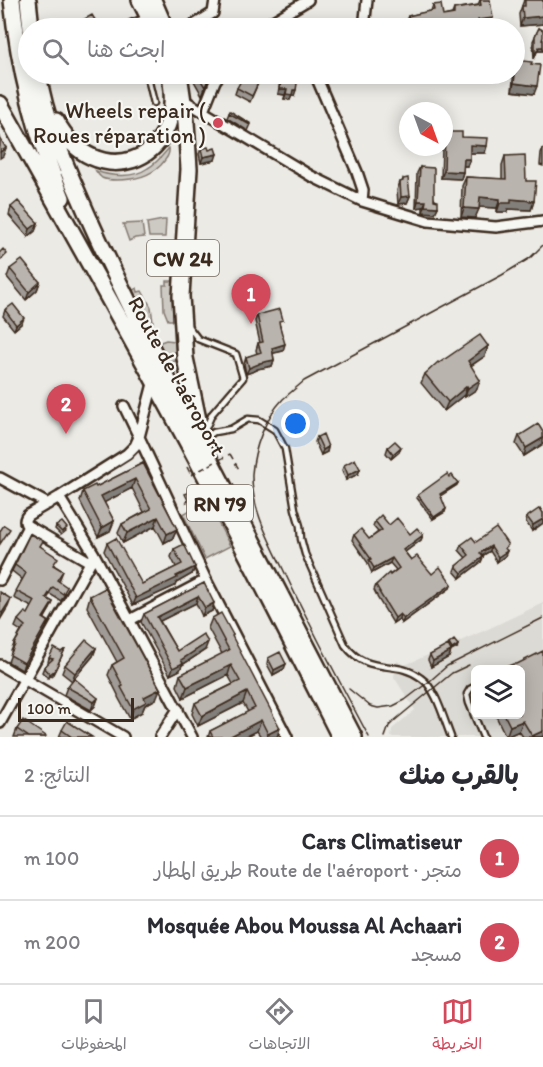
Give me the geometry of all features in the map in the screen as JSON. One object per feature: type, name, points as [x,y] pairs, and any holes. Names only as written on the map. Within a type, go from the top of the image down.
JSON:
[{"type":"highway","name":"RN 79","points":[[12,0],[18,45]]},
{"type":"highway","points":[[28,0],[30,18]]},
{"type":"highway","points":[[140,0],[149,18]]},
{"type":"highway","points":[[153,0],[161,18]]},
{"type":"highway","name":"RN 79","points":[[25,84],[49,167],[95,272]]},
{"type":"highway","name":"RN 79","points":[[40,84],[42,97],[69,173],[130,308],[354,737]]},
{"type":"highway","points":[[42,84],[61,130],[68,140],[89,156],[112,162],[144,155],[167,130],[178,99],[173,84]]},
{"type":"highway","name":"CW 24","points":[[179,84],[178,99],[189,169],[181,296],[182,316],[185,358],[201,441]]},
{"type":"highway","name":"Route de l'aéroport","points":[[0,104],[154,380],[255,569],[340,737]]},
{"type":"street","points":[[205,18],[213,13],[215,0]]},
{"type":"street","points":[[278,18],[308,0]]},
{"type":"street","points":[[365,18],[367,0]]},
{"type":"street","points":[[203,111],[214,84]]},
{"type":"street","points":[[319,84],[357,172],[363,190],[362,201]]},
{"type":"street","points":[[178,99],[203,111],[311,176],[362,201],[428,221],[496,227],[543,221]]},
{"type":"street","points":[[92,558],[28,526],[25,522],[27,516],[127,454],[135,446],[140,437],[154,380]]},
{"type":"street","points":[[124,406],[206,580],[287,737]]},
{"type":"street","points":[[0,478],[48,504]]},
{"type":"street","points":[[59,497],[92,558],[130,620],[192,737]]},
{"type":"street","points":[[0,580],[28,526]]},
{"type":"street","points":[[0,723],[92,558]]},
{"type":"street","points":[[130,620],[206,580]]},
{"type":"street","points":[[0,665],[123,737]]},
{"type":"street","points":[[160,737],[178,709]]},
{"type":"lane","points":[[149,84],[154,103]]},
{"type":"lane","points":[[182,316],[198,339],[236,354],[243,378],[212,414],[201,441]]},
{"type":"lane","points":[[201,441],[214,432],[231,429],[248,419],[259,420],[275,430],[285,449],[305,554],[345,645],[359,659],[371,664],[401,669],[422,678],[432,690],[451,737]]},
{"type":"lane","points":[[471,688],[467,694],[471,708]]},
{"type":"lane","points":[[476,719],[483,737]]},
{"type":"path","points":[[191,475],[230,454],[240,471]]},
{"type":"shaded area","points":[[169,148],[168,155],[161,165],[141,177],[107,180],[96,171],[116,175],[136,174],[154,164]]},
{"type":"shaded area","points":[[166,220],[165,237],[149,237],[147,223]]},
{"type":"shaded area","points":[[142,223],[144,237],[129,241],[123,224]]},
{"type":"shaded area","points":[[167,281],[174,281],[173,320],[168,320],[164,310],[163,285],[167,285]]},
{"type":"shaded area","points":[[137,288],[138,292],[142,291],[151,307],[153,322],[148,324],[131,291]]},
{"type":"shaded area","points":[[166,340],[175,341],[176,361],[169,362],[158,343]]},
{"type":"shaded area","points":[[207,501],[230,546],[205,559],[183,514]]},
{"type":"shaded area","points":[[543,603],[543,737],[391,737],[392,729],[415,710],[394,677],[397,661],[405,665]]},
{"type":"building","points":[[480,0],[490,0],[493,18],[408,18],[408,16],[434,10],[433,5],[441,4],[443,16],[454,14],[454,9],[481,5]]},
{"type":"building","points":[[525,0],[543,0],[543,16],[523,18],[522,6],[525,6]]},
{"type":"building","points":[[539,28],[543,30],[543,47],[539,47],[535,55],[535,36]]},
{"type":"building","points":[[525,61],[540,65],[537,86],[522,84],[525,84]]},
{"type":"building","points":[[239,84],[258,84],[252,96],[237,88]]},
{"type":"building","points":[[281,84],[297,84],[292,95],[286,94],[287,89],[280,89]]},
{"type":"building","points":[[230,111],[251,124],[229,113]]},
{"type":"building","points":[[453,132],[462,132],[462,137],[488,138],[487,146],[470,145],[470,159],[464,159],[463,172],[444,171],[444,156],[453,156]]},
{"type":"building","points":[[0,138],[6,148],[0,152]]},
{"type":"building","points":[[208,147],[209,150],[215,148],[217,154],[203,157],[201,149]]},
{"type":"building","points":[[525,155],[526,181],[536,181],[534,201],[511,199],[511,203],[500,203],[500,199],[480,197],[479,209],[464,208],[466,177],[506,179],[505,156]]},
{"type":"building","points":[[420,167],[434,168],[434,200],[438,201],[438,207],[425,206],[426,201],[418,201]]},
{"type":"building","points":[[408,178],[410,196],[401,197],[400,182]]},
{"type":"building","points":[[18,201],[38,223],[30,229],[11,207]]},
{"type":"building","points":[[3,249],[7,254],[1,260],[0,252]]},
{"type":"building","points":[[22,260],[40,282],[29,292],[10,269]]},
{"type":"building","points":[[13,304],[24,318],[16,325],[5,310]]},
{"type":"building","points":[[280,309],[283,320],[279,321],[285,344],[272,348],[274,360],[249,368],[246,357],[261,352],[258,343],[263,342],[257,315]]},
{"type":"building","points":[[480,335],[488,346],[468,361],[480,380],[468,388],[467,386],[448,402],[425,374],[438,362]]},
{"type":"building","points":[[538,424],[543,432],[543,438],[526,448],[519,436]]},
{"type":"building","points":[[323,434],[328,447],[323,450],[317,437]]},
{"type":"building","points":[[395,441],[401,447],[393,454],[388,447]]},
{"type":"building","points":[[355,459],[360,469],[348,475],[344,465]]},
{"type":"building","points":[[143,463],[177,529],[167,534],[158,517],[127,533],[122,524],[151,509],[135,479],[101,496],[114,521],[102,528],[83,491],[95,485],[96,487]]},
{"type":"building","points":[[447,474],[449,477],[452,475],[458,483],[440,494],[446,509],[434,517],[418,495]]},
{"type":"building","points":[[194,491],[196,496],[188,500],[185,494]]},
{"type":"building","points":[[540,508],[543,519],[533,525],[527,517]]},
{"type":"building","points":[[381,515],[389,525],[397,518],[410,534],[417,528],[423,535],[403,550],[411,560],[417,556],[432,574],[440,567],[452,584],[404,618],[400,614],[395,618],[376,585],[389,573],[390,575],[399,568],[392,558],[374,568],[369,560],[371,559],[354,535],[361,529],[369,539],[382,530],[375,521]]},
{"type":"building","points":[[62,522],[67,528],[62,532],[56,526]]},
{"type":"building","points":[[4,525],[10,529],[0,544],[0,531]]},
{"type":"building","points":[[496,528],[508,545],[505,548],[507,551],[498,557],[491,546],[480,553],[483,557],[462,573],[456,566],[469,555],[461,545],[472,537],[476,542]]},
{"type":"building","points":[[30,534],[43,541],[40,546],[58,558],[53,565],[63,571],[57,580],[67,587],[63,594],[53,587],[46,598],[53,602],[43,618],[48,621],[24,663],[10,655],[25,626],[18,620],[25,612],[28,614],[35,601],[16,591],[26,573],[15,565]]},
{"type":"building","points":[[116,538],[142,584],[182,564],[174,549],[184,544],[195,567],[136,598],[107,543]]},
{"type":"building","points":[[204,583],[214,603],[205,608],[198,596],[157,617],[177,651],[203,634],[208,642],[181,660],[183,663],[173,668],[144,614]]},
{"type":"building","points":[[105,588],[160,689],[144,697],[146,702],[133,709],[112,665],[124,658],[90,596]]},
{"type":"building","points":[[0,592],[11,599],[2,613],[0,612]]},
{"type":"building","points":[[221,613],[280,728],[268,734],[261,720],[229,737],[213,737],[210,731],[255,708],[247,692],[202,716],[195,703],[240,681],[231,665],[187,687],[180,675],[229,650],[212,618]]},
{"type":"building","points":[[86,640],[96,648],[75,673],[65,665]]},
{"type":"building","points":[[454,640],[458,645],[452,649],[449,644]]},
{"type":"building","points":[[448,645],[451,651],[433,661],[430,655]]},
{"type":"building","points":[[54,648],[61,652],[65,649],[55,670],[50,674],[44,667],[53,659],[49,658]]},
{"type":"building","points":[[543,651],[543,731],[532,736],[523,721],[510,726],[506,719],[525,719],[525,665],[511,665]]},
{"type":"building","points":[[280,652],[286,664],[274,670],[268,658]]},
{"type":"building","points":[[74,678],[98,698],[94,702],[67,687]]},
{"type":"building","points":[[23,720],[46,736],[29,737],[17,729]]},
{"type":"building","points":[[67,721],[92,737],[72,737],[62,730]]},
{"type":"tram line","points":[[369,737],[262,523],[252,487],[253,464],[258,444],[271,415],[283,399],[304,381],[502,275],[530,258],[543,245]]},
{"type":"tram line","points":[[349,689],[370,706],[378,708],[393,706],[405,700],[447,666],[543,618]]},
{"type":"tram line","points":[[385,737],[389,726],[394,721],[452,673],[469,665]]},
{"type":"place","name":"Wheels repair ( Roues réparation )","points":[[218,123]]},
{"type":"place","name":"Cars Climatiseur","points":[[251,324]]},
{"type":"place","name":"Mosquée Abou Moussa Al Achaari","points":[[66,434]]}]
